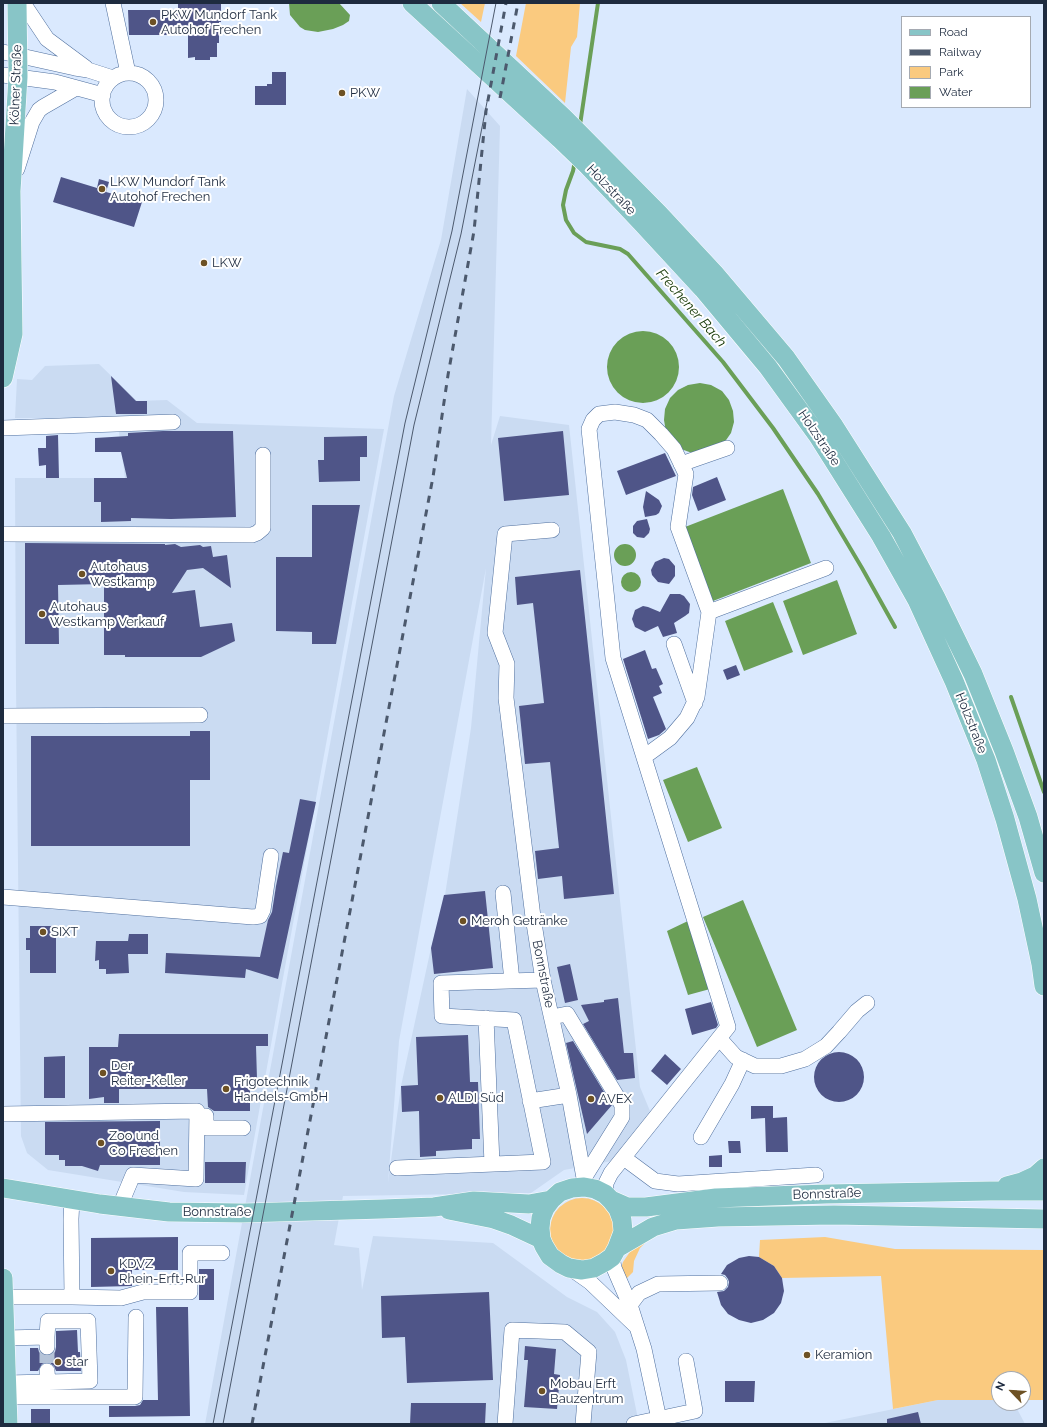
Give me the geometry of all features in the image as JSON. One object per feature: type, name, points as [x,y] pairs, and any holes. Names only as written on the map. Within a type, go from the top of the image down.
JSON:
[{"type":"main road","name":"Kölner Straße","points":[[3,378],[13,334],[10,53],[17,3]]},
{"type":"main road","name":"Holzstraße","points":[[412,3],[588,166],[703,289],[768,368],[818,436],[882,536],[917,600],[954,681],[986,760],[1005,818],[1027,900],[1041,964],[1044,986]]},
{"type":"main road","name":"Holzstraße","points":[[441,3],[591,144],[714,273],[786,358],[834,426],[902,533],[973,674],[1004,751],[1028,817],[1044,873]]},
{"type":"main road","points":[[990,1191],[1022,1182],[1035,1176],[1044,1168]]},
{"type":"main road","points":[[584,1182],[608,1197],[618,1209],[622,1220],[623,1232],[614,1253],[594,1268],[582,1270],[569,1268],[560,1264],[550,1256],[541,1239],[540,1228],[541,1218],[545,1208],[551,1200],[560,1192],[584,1182]]},
{"type":"main road","name":"Bonnstraße","points":[[3,1188],[100,1204],[169,1212],[236,1212],[434,1207],[474,1201],[529,1204],[551,1200]]},
{"type":"main road","name":"Bonnstraße","points":[[608,1197],[628,1207],[646,1207],[716,1198],[826,1194],[990,1191],[1044,1192]]},
{"type":"main road","name":"Bonnstraße","points":[[434,1207],[494,1219],[541,1239]]},
{"type":"main road","name":"Bonnstraße","points":[[614,1253],[653,1227],[676,1220],[718,1217],[834,1215],[1044,1219]]},
{"type":"main road","points":[[3,1278],[8,1424]]},
{"type":"street","points":[[23,3],[47,39],[88,70]]},
{"type":"street","points":[[113,3],[128,73]]},
{"type":"street","points":[[10,53],[88,70],[113,78]]},
{"type":"street","points":[[128,73],[144,77],[152,85],[156,93],[157,102],[154,113],[149,119],[137,126],[131,127],[114,123],[105,113],[102,105],[102,95],[105,87],[113,78],[128,73]]},
{"type":"street","points":[[10,76],[55,82],[102,95]]},
{"type":"street","name":"Kölner Straße","points":[[11,191],[32,122],[43,107],[76,88]]},
{"type":"street","points":[[608,1197],[606,1183],[611,1173],[728,1027],[613,658],[589,429],[593,420],[599,414],[615,412],[634,414],[647,420],[674,449],[686,474],[678,527],[709,612],[697,697],[687,718],[670,738],[644,757]]},
{"type":"street","points":[[3,428],[173,422]]},
{"type":"street","points":[[681,464],[727,448]]},
{"type":"street","points":[[3,534],[252,535],[263,528],[263,455]]},
{"type":"street","name":"Bonnstraße","points":[[552,530],[505,534],[495,633],[506,664],[507,705],[532,917],[543,980],[569,1095],[584,1182]]},
{"type":"street","points":[[709,612],[826,568]]},
{"type":"street","points":[[674,644],[694,703]]},
{"type":"street","points":[[3,716],[200,715]]},
{"type":"street","points":[[3,897],[253,917],[260,916],[263,910],[271,856]]},
{"type":"street","points":[[503,893],[512,981]]},
{"type":"street","points":[[397,1168],[543,1162],[514,1020],[442,1016],[441,984],[543,980]]},
{"type":"street","points":[[719,1038],[736,1057],[755,1066],[781,1066],[805,1059],[826,1046],[857,1011],[867,1003]]},
{"type":"street","points":[[552,1017],[567,1014],[622,1105],[622,1117],[584,1182]]},
{"type":"street","points":[[486,1018],[492,1164]]},
{"type":"street","points":[[702,1137],[732,1084],[743,1060]]},
{"type":"street","points":[[530,1101],[569,1095]]},
{"type":"street","points":[[3,1114],[197,1111],[196,1179],[133,1175],[120,1206]]},
{"type":"street","points":[[197,1116],[206,1116],[206,1128],[243,1128]]},
{"type":"street","points":[[624,1158],[655,1182],[678,1184],[816,1175]]},
{"type":"street","points":[[72,1199],[72,1297]]},
{"type":"street","points":[[4,1297],[122,1298],[143,1292],[190,1292],[190,1253],[222,1253]]},
{"type":"street","points":[[614,1253],[614,1268],[630,1306],[644,1348],[660,1422]]},
{"type":"street","points":[[569,1268],[590,1282],[636,1327]]},
{"type":"street","points":[[630,1306],[638,1293],[658,1284],[720,1283]]},
{"type":"street","points":[[6,1390],[135,1397],[136,1317]]},
{"type":"street","points":[[5,1338],[47,1342],[48,1321],[88,1322],[90,1381],[48,1377],[6,1390]]},
{"type":"street","points":[[505,1424],[512,1330],[565,1332],[589,1352],[583,1424]]},
{"type":"street","points":[[634,1424],[660,1422],[695,1411],[686,1361]]},
{"type":"shaded area","points":[[467,89],[500,126],[491,445],[500,416],[569,425],[640,1087],[650,1111],[612,1161],[564,1170],[531,1193],[343,1196],[334,1245],[359,1248],[362,1290],[373,1236],[493,1243],[567,1297],[597,1312],[615,1332],[626,1360],[639,1424],[205,1424],[394,396],[441,240]],"holes":[[[486,568],[471,728],[445,895],[431,948],[401,1086],[388,1183],[399,1041]]]},
{"type":"shaded area","points":[[99,364],[137,401],[167,400],[197,423],[384,429],[244,1195],[184,1192],[48,1170],[27,1153],[21,1136],[15,478],[125,478],[117,418],[15,418],[17,379],[32,380],[45,366]]},
{"type":"shaded area","points":[[938,1400],[991,1400],[991,1411],[1018,1411],[1025,1424],[820,1424]]},
{"type":"green space","points":[[460,3],[485,3],[481,22]]},
{"type":"green space","points":[[526,3],[580,3],[577,37],[571,47],[565,103],[516,56]]},
{"type":"green space","points":[[582,1198],[594,1200],[605,1207],[612,1218],[614,1230],[612,1242],[605,1253],[594,1260],[582,1262],[570,1260],[559,1253],[552,1242],[550,1230],[552,1218],[559,1207],[570,1200]]},
{"type":"green space","points":[[651,1237],[640,1248],[634,1261],[633,1272],[627,1278],[622,1279],[620,1272],[623,1262],[634,1246]]},
{"type":"green space","points":[[825,1237],[895,1249],[1044,1250],[1044,1400],[1031,1400],[1031,1371],[991,1371],[991,1400],[938,1400],[893,1409],[881,1276],[782,1278],[774,1266],[759,1257],[760,1240]]},
{"type":"water","points":[[289,3],[339,3],[350,15],[349,21],[333,29],[318,32],[305,30],[300,27],[290,15]]},
{"type":"water","points":[[643,331],[663,337],[673,347],[679,367],[673,387],[663,397],[643,403],[623,397],[613,387],[607,367],[613,347],[623,337]]},
{"type":"water","points":[[700,383],[711,385],[722,391],[729,400],[733,411],[734,422],[731,433],[724,443],[692,453],[681,449],[666,432],[664,420],[665,409],[670,398],[678,390],[688,385]]},
{"type":"water","points":[[783,489],[811,563],[713,601],[685,527]]},
{"type":"water","points":[[625,544],[633,547],[636,555],[633,563],[625,566],[617,563],[614,555],[617,547]]},
{"type":"water","points":[[631,572],[638,575],[641,582],[638,589],[631,592],[624,589],[621,582],[624,575]]},
{"type":"water","points":[[837,580],[857,634],[803,655],[783,601]]},
{"type":"water","points":[[773,602],[793,652],[744,671],[725,621]]},
{"type":"water","points":[[697,767],[722,828],[688,842],[663,780]]},
{"type":"water","points":[[743,900],[797,1030],[757,1047],[703,917]]},
{"type":"water","points":[[690,920],[710,989],[688,995],[667,931]]},
{"type":"building","points":[[178,3],[221,3],[221,22],[219,22],[217,57],[210,57],[210,60],[195,60],[195,57],[188,58],[188,35],[129,35],[128,10],[178,10]]},
{"type":"building","points":[[272,72],[286,72],[286,105],[255,105],[255,86],[267,86],[267,84],[272,84]]},
{"type":"building","points":[[61,177],[97,188],[99,179],[109,182],[106,192],[142,202],[134,227],[53,202]]},
{"type":"building","points":[[111,376],[136,401],[147,401],[147,414],[116,414]]},
{"type":"building","points":[[163,431],[233,431],[236,517],[171,519],[131,518],[131,521],[101,522],[101,502],[94,502],[94,478],[127,478],[121,452],[95,452],[95,438],[128,436],[128,433]]},
{"type":"building","points":[[563,431],[569,495],[504,501],[498,438]]},
{"type":"building","points":[[58,435],[59,478],[46,478],[46,465],[39,466],[38,448],[46,448],[46,436]]},
{"type":"building","points":[[367,436],[367,457],[360,457],[360,481],[319,482],[318,460],[324,460],[324,437]]},
{"type":"building","points":[[665,453],[676,476],[626,495],[617,471]]},
{"type":"building","points":[[717,477],[726,500],[698,511],[692,495],[693,487]]},
{"type":"building","points":[[646,491],[659,500],[662,506],[659,513],[656,515],[645,517],[643,507]]},
{"type":"building","points":[[312,505],[360,505],[336,644],[312,644],[312,632],[276,631],[276,557],[312,557]]},
{"type":"building","points":[[647,519],[650,529],[649,533],[644,538],[637,537],[633,533],[633,526],[637,521]]},
{"type":"building","points":[[25,543],[175,544],[181,547],[200,545],[203,547],[211,546],[213,557],[227,555],[231,588],[203,568],[187,570],[172,593],[195,590],[200,627],[232,623],[235,641],[201,657],[125,657],[125,655],[104,655],[104,584],[58,585],[59,644],[25,644]]},
{"type":"building","points":[[664,558],[669,559],[675,566],[675,576],[669,584],[658,582],[652,575],[651,570],[655,562]]},
{"type":"building","points":[[580,570],[614,894],[564,899],[562,876],[538,879],[535,851],[559,848],[550,762],[525,764],[519,706],[544,703],[533,603],[517,605],[515,577]]},
{"type":"building","points":[[670,594],[680,594],[684,596],[690,604],[689,613],[674,623],[677,633],[663,637],[658,626],[645,632],[635,627],[632,619],[635,610],[643,606],[660,612]]},
{"type":"building","points":[[645,650],[652,669],[656,668],[663,684],[659,686],[662,693],[653,697],[666,729],[659,735],[648,739],[623,659]]},
{"type":"building","points":[[736,665],[740,675],[727,680],[723,670]]},
{"type":"building","points":[[190,731],[210,731],[210,780],[190,780],[190,846],[31,846],[31,736],[190,736]]},
{"type":"building","points":[[300,799],[316,802],[278,979],[246,969],[245,978],[165,973],[166,953],[260,957],[268,920],[272,912],[283,852],[289,853]]},
{"type":"building","name":"Meroh Getränke","points":[[485,891],[493,968],[434,974],[431,948],[444,895]]},
{"type":"building","points":[[30,926],[56,926],[56,973],[30,973],[30,950],[26,950],[26,938],[30,938]]},
{"type":"building","points":[[129,934],[148,934],[148,954],[128,954],[129,973],[106,974],[106,969],[99,969],[99,960],[95,961],[96,941],[128,941]]},
{"type":"building","points":[[570,964],[578,1000],[565,1003],[557,967]]},
{"type":"building","points":[[618,998],[624,1053],[633,1053],[635,1078],[617,1080],[583,1024],[589,1021],[581,1005],[604,1002],[604,1000]]},
{"type":"building","points":[[711,1002],[718,1025],[716,1028],[692,1035],[685,1009]]},
{"type":"building","points":[[119,1034],[268,1034],[268,1046],[256,1046],[257,1079],[250,1079],[250,1111],[214,1111],[208,1107],[207,1089],[119,1089],[119,1103],[104,1103],[104,1097],[89,1099],[89,1047],[118,1047]]},
{"type":"building","name":"ALDI Süd","points":[[468,1035],[470,1082],[478,1082],[480,1139],[472,1139],[472,1149],[436,1151],[436,1156],[420,1157],[419,1111],[402,1112],[401,1086],[418,1085],[416,1037]]},
{"type":"building","points":[[573,1041],[612,1105],[587,1134],[566,1043]]},
{"type":"building","points":[[839,1052],[849,1054],[857,1059],[862,1067],[864,1077],[862,1087],[857,1095],[849,1100],[839,1102],[829,1100],[821,1095],[816,1087],[814,1077],[816,1067],[821,1059],[829,1054]]},
{"type":"building","points":[[665,1054],[681,1069],[667,1085],[651,1071]]},
{"type":"building","points":[[65,1056],[65,1098],[44,1098],[44,1057]]},
{"type":"building","points":[[751,1106],[773,1106],[773,1118],[787,1117],[788,1152],[766,1152],[765,1118],[751,1119]]},
{"type":"building","points":[[160,1121],[160,1165],[100,1165],[98,1171],[82,1166],[65,1166],[65,1160],[59,1160],[59,1155],[45,1155],[45,1122]]},
{"type":"building","points":[[728,1141],[740,1141],[741,1153],[729,1153]]},
{"type":"building","points":[[722,1155],[722,1167],[709,1167],[709,1156]]},
{"type":"building","points":[[205,1162],[246,1162],[245,1183],[205,1183]]},
{"type":"building","points":[[178,1237],[178,1270],[132,1270],[132,1286],[91,1287],[91,1238]]},
{"type":"building","points":[[749,1256],[759,1257],[774,1266],[782,1278],[784,1291],[781,1303],[774,1313],[763,1320],[751,1323],[739,1320],[728,1314],[721,1305],[717,1292],[724,1291],[728,1287],[728,1279],[725,1275],[721,1274],[727,1265],[739,1258]]},
{"type":"building","points":[[199,1269],[214,1269],[214,1300],[199,1300]]},
{"type":"building","points":[[489,1292],[493,1380],[407,1383],[405,1337],[382,1338],[381,1296]]},
{"type":"building","points":[[156,1307],[188,1307],[190,1416],[109,1417],[109,1406],[135,1406],[140,1405],[143,1400],[158,1400]]},
{"type":"building","points":[[77,1330],[81,1371],[56,1371],[54,1366],[47,1362],[42,1364],[38,1371],[30,1371],[30,1348],[38,1348],[39,1352],[43,1355],[51,1355],[55,1352],[56,1331]]},
{"type":"building","name":"Mobau Erft Bauzentrum","points":[[525,1346],[556,1349],[554,1374],[560,1375],[557,1409],[524,1407],[528,1360],[524,1360]]},
{"type":"building","points":[[725,1381],[755,1381],[754,1402],[725,1402]]},
{"type":"building","points":[[411,1403],[486,1403],[485,1424],[410,1424]]},
{"type":"building","points":[[31,1409],[50,1409],[50,1424],[31,1424]]},
{"type":"building","points":[[918,1412],[921,1424],[887,1424],[887,1419]]},
{"type":"waterway","name":"Frechener Bach","points":[[580,125],[598,3]]},
{"type":"waterway","name":"Frechener Bach","points":[[575,161],[563,205],[566,220],[574,233],[586,242],[620,249],[628,254],[723,362],[773,428],[818,494],[895,627]]},
{"type":"waterway","name":"Frechener Bach","points":[[1011,697],[1044,792]]},
{"type":"tunnel","points":[[47,1348],[47,1371]]},
{"type":"tram line","points":[[213,1424],[405,423],[452,231],[496,3]]},
{"type":"tram line","points":[[223,1424],[414,425],[461,234],[488,97]]},
{"type":"railway","points":[[252,1424],[433,477],[448,375],[474,231],[486,111],[506,3]]},
{"type":"railway","points":[[500,98],[518,3]]},
{"type":"place","name":"PKW Mundorf Tank Autohof Frechen","points":[[153,22]]},
{"type":"place","name":"PKW","points":[[342,93]]},
{"type":"place","name":"LKW Mundorf Tank Autohof Frechen","points":[[102,189]]},
{"type":"place","name":"LKW","points":[[204,263]]},
{"type":"place","name":"Autohaus Westkamp","points":[[82,574]]},
{"type":"place","name":"Autohaus Westkamp Verkauf","points":[[42,614]]},
{"type":"place","name":"Meroh Getränke","points":[[463,921]]},
{"type":"place","name":"SIXT","points":[[43,932]]},
{"type":"place","name":"Der Reiter-Keller","points":[[103,1073]]},
{"type":"place","name":"Frigotechnik Handels-GmbH","points":[[226,1089]]},
{"type":"place","name":"ALDI Süd","points":[[440,1098]]},
{"type":"place","name":"AVEX","points":[[591,1099]]},
{"type":"place","name":"Zoo und Co Frechen","points":[[101,1143]]},
{"type":"place","name":"KDVZ Rhein-Erft-Rur","points":[[111,1271]]},
{"type":"place","name":"Keramion","points":[[807,1355]]},
{"type":"place","name":"star","points":[[58,1362]]},
{"type":"place","name":"Mobau Erft Bauzentrum","points":[[542,1391]]}]
